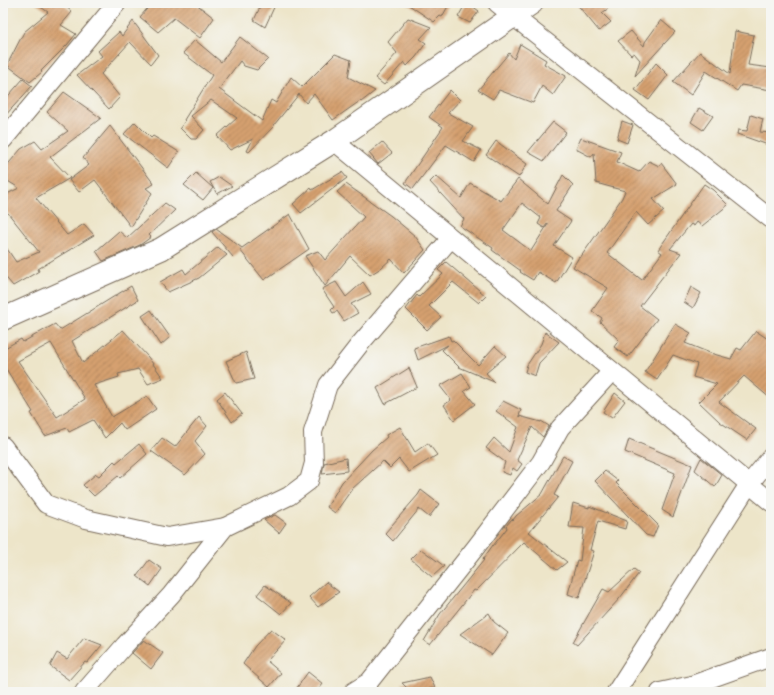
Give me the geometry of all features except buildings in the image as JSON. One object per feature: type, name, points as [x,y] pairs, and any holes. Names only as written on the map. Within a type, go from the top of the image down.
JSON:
[{"type":"main road","points":[[3,318],[161,249],[334,141],[505,10],[532,3]]},
{"type":"street","points":[[3,140],[117,3]]},
{"type":"street","points":[[505,10],[771,219]]},
{"type":"street","points":[[334,141],[771,502]]},
{"type":"street","points":[[3,446],[46,504],[86,519],[167,537],[225,527],[289,496],[309,481],[314,462],[313,432],[328,385],[360,344],[451,238]]},
{"type":"street","points":[[353,692],[369,682],[536,468],[560,428],[612,371]]},
{"type":"street","points":[[616,692],[748,484],[771,457]]},
{"type":"street","points":[[84,692],[171,595],[225,527]]},
{"type":"street","points":[[660,692],[696,689],[771,656]]}]
